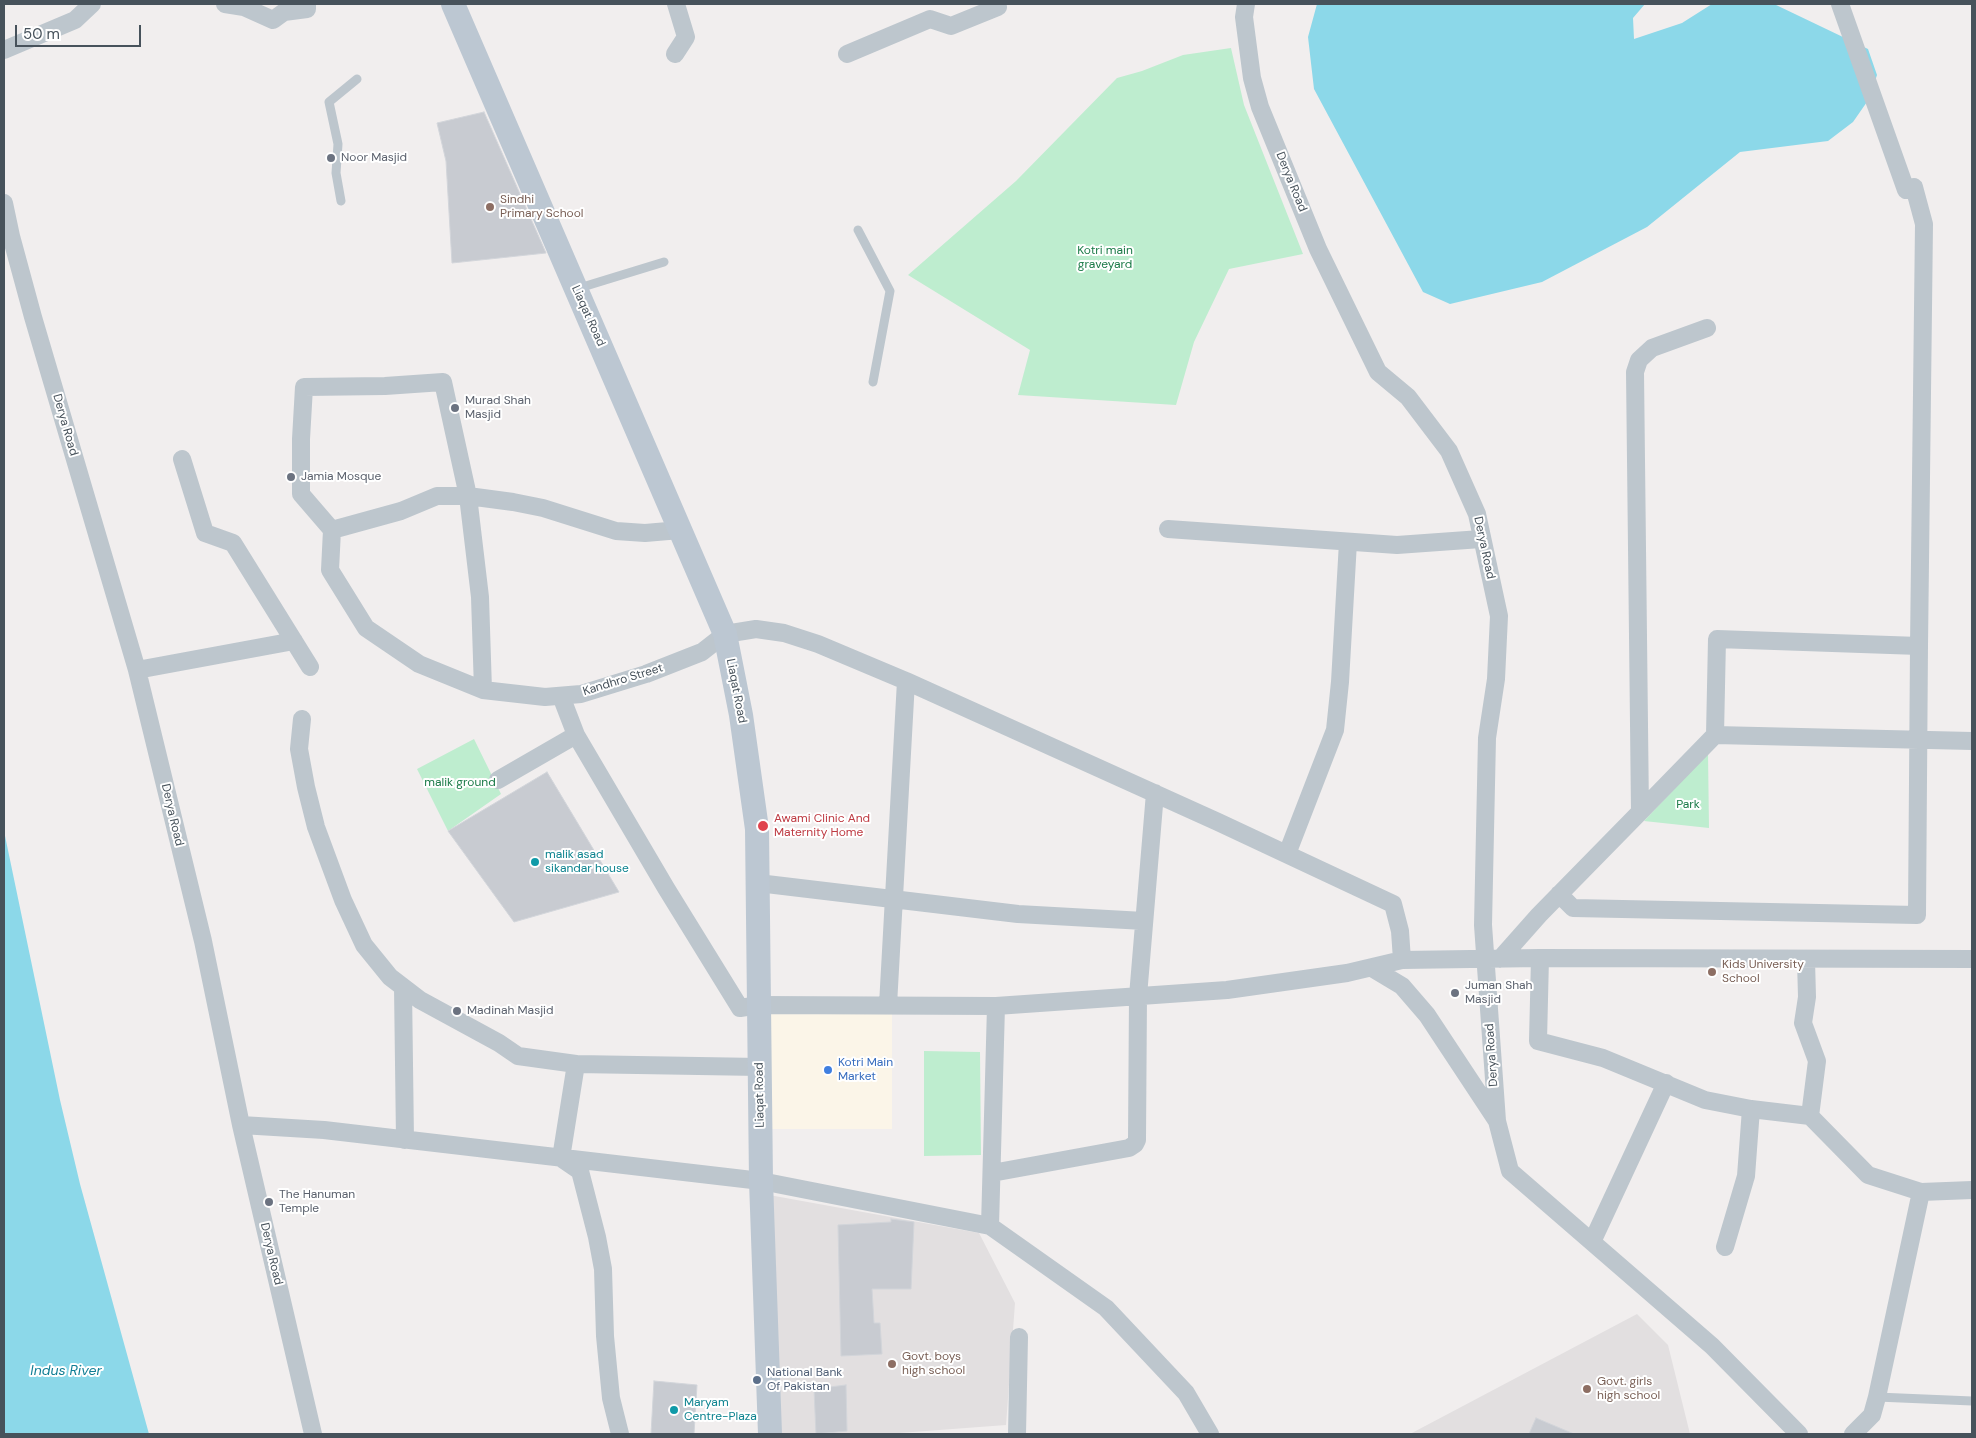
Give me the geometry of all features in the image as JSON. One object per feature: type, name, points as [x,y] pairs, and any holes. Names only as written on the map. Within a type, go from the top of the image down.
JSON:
[{"type":"street","points":[[4,50],[75,20],[92,4]]},
{"type":"street","points":[[225,4],[244,6],[273,20],[284,12],[307,9],[306,4]]},
{"type":"street","name":"Liaqat Road","points":[[452,4],[725,634],[741,715],[757,829],[761,1181],[770,1434]]},
{"type":"street","points":[[675,54],[686,37],[676,4]]},
{"type":"street","name":"Derya Road","points":[[1246,4],[1244,17],[1252,78],[1260,107],[1318,249],[1378,372],[1408,397],[1449,451],[1477,514],[1499,616],[1496,679],[1487,738],[1483,925],[1492,959],[1497,1121]]},
{"type":"street","points":[[1559,894],[1573,908],[1918,914],[1918,646],[1924,224],[1840,4]]},
{"type":"street","points":[[847,54],[928,12],[951,26],[998,7]]},
{"type":"street","name":"Derya Road","points":[[4,203],[28,299],[137,670],[203,941],[241,1124],[314,1434]]},
{"type":"street","points":[[1640,812],[1635,372],[1639,360],[1652,348],[1707,328]]},
{"type":"street","points":[[483,690],[480,597],[468,496],[443,382],[385,386],[304,387],[301,439],[301,494],[332,530],[401,511],[437,496],[468,496],[543,508],[616,531],[644,533],[680,530]]},
{"type":"street","points":[[182,459],[205,533],[233,543],[310,667]]},
{"type":"street","name":"Kandhro Street","points":[[332,530],[330,570],[366,628],[419,664],[483,690],[545,697],[589,691],[655,671],[702,652],[725,634]]},
{"type":"street","points":[[1168,530],[1397,545],[1481,539]]},
{"type":"street","points":[[1287,854],[1335,730],[1340,682],[1348,542]]},
{"type":"street","points":[[725,634],[756,629],[784,633],[818,644],[906,681],[1155,793],[1393,904],[1400,931],[1402,960]]},
{"type":"street","points":[[1492,959],[1559,894],[1715,735],[1717,639],[1918,646]]},
{"type":"street","points":[[137,670],[294,641]]},
{"type":"street","points":[[888,1005],[906,681]]},
{"type":"street","points":[[561,696],[576,735],[666,888],[740,1008],[759,1005],[996,1006],[1227,990],[1347,974],[1402,960],[1540,958],[1972,959]]},
{"type":"street","points":[[302,719],[299,749],[316,828],[343,900],[364,945],[390,978],[420,1000],[499,1043],[518,1056],[576,1064],[760,1067]]},
{"type":"street","points":[[498,780],[576,735]]},
{"type":"street","points":[[1715,735],[1972,741]]},
{"type":"street","points":[[992,1173],[1129,1148],[1137,1140],[1138,996],[1155,793]]},
{"type":"street","points":[[758,883],[1018,914],[1144,921]]},
{"type":"street","points":[[1540,958],[1538,1041],[1603,1058],[1705,1100],[1751,1109],[1810,1116],[1868,1175],[1921,1192],[1972,1190]]},
{"type":"street","points":[[1806,960],[1807,997],[1803,1023],[1817,1061],[1810,1116]]},
{"type":"street","points":[[1372,968],[1402,986],[1427,1014],[1497,1121],[1510,1171],[1712,1346],[1799,1434]]},
{"type":"street","points":[[403,987],[405,1140]]},
{"type":"street","points":[[990,1226],[996,1006]]},
{"type":"street","points":[[561,1158],[576,1064]]},
{"type":"street","points":[[1592,1242],[1666,1083]]},
{"type":"street","points":[[1725,1247],[1746,1176],[1751,1109]]},
{"type":"street","points":[[241,1124],[324,1130],[761,1181],[990,1226],[1106,1308],[1186,1393],[1210,1434]]},
{"type":"street","points":[[561,1158],[580,1171],[597,1236],[603,1269],[605,1336],[611,1398],[620,1434]]},
{"type":"street","points":[[1853,1434],[1872,1415],[1921,1192]]},
{"type":"street","points":[[1017,1434],[1019,1336]]},
{"type":"lane","points":[[341,201],[336,173],[338,144],[329,102],[358,79]]},
{"type":"lane","points":[[858,230],[890,290],[874,382]]},
{"type":"lane","points":[[576,289],[664,262]]},
{"type":"lane","points":[[1877,1397],[1972,1401]]},
{"type":"shaded area","name":"Kotri Main Market","points":[[763,1010],[892,1011],[892,1129],[765,1129]]},
{"type":"shaded area","name":"Govt. boys high school","points":[[769,1195],[979,1233],[1015,1303],[1006,1425],[886,1434],[775,1434]]},
{"type":"shaded area","name":"Govt. girls high school","points":[[1637,1314],[1668,1345],[1690,1434],[1410,1434]]},
{"type":"green space","name":"Kotri main graveyard","points":[[1231,48],[1244,105],[1303,254],[1229,269],[1194,342],[1176,405],[1018,395],[1030,350],[908,275],[1016,181],[1117,78],[1142,71],[1183,55]]},
{"type":"green space","name":"malik ground","points":[[474,739],[501,794],[448,831],[417,769]]},
{"type":"green space","name":"Park","points":[[1708,753],[1709,828],[1644,821]]},
{"type":"green space","points":[[924,1051],[980,1052],[981,1155],[924,1156]]},
{"type":"water","points":[[1317,4],[1645,4],[1633,18],[1634,39],[1682,23],[1712,4],[1774,4],[1868,49],[1877,75],[1869,99],[1853,122],[1828,141],[1740,152],[1647,227],[1542,282],[1450,304],[1423,292],[1314,89],[1308,37]]},
{"type":"water","name":"Indus River","points":[[4,831],[60,1100],[80,1184],[149,1434],[4,1434]]},
{"type":"building","name":"Sindhi Primary School","points":[[484,112],[546,253],[452,263],[446,161],[437,123]]},
{"type":"building","name":"malik asad sikandar house","points":[[547,772],[619,892],[514,922],[448,831]]},
{"type":"building","points":[[891,1219],[914,1222],[911,1289],[872,1289],[874,1323],[880,1323],[882,1354],[841,1356],[838,1225],[891,1222]]},
{"type":"building","name":"Maryam Centre-Plaza","points":[[654,1381],[697,1385],[694,1434],[651,1434]]},
{"type":"building","points":[[846,1385],[847,1431],[816,1434],[814,1389]]},
{"type":"building","points":[[1536,1418],[1574,1434],[1529,1434]]},
{"type":"place","name":"Noor Masjid","points":[[331,158]]},
{"type":"place","name":"Sindhi Primary School","points":[[490,207]]},
{"type":"place","name":"Murad Shah Masjid","points":[[455,408]]},
{"type":"place","name":"Jamia Mosque","points":[[291,477]]},
{"type":"place","name":"Awami Clinic And Maternity Home","points":[[763,826]]},
{"type":"place","name":"malik asad sikandar house","points":[[535,862]]},
{"type":"place","name":"Kids University School","points":[[1712,972]]},
{"type":"place","name":"Juman Shah Masjid","points":[[1455,993]]},
{"type":"place","name":"Madinah Masjid","points":[[457,1011]]},
{"type":"place","name":"Kotri Main Market","points":[[828,1070]]},
{"type":"place","name":"The Hanuman Temple","points":[[269,1202]]},
{"type":"place","name":"Govt. boys high school","points":[[892,1364]]},
{"type":"place","name":"National Bank Of Pakistan","points":[[757,1380]]},
{"type":"place","name":"Govt. girls high school","points":[[1587,1389]]},
{"type":"place","name":"Maryam Centre-Plaza","points":[[674,1410]]}]
